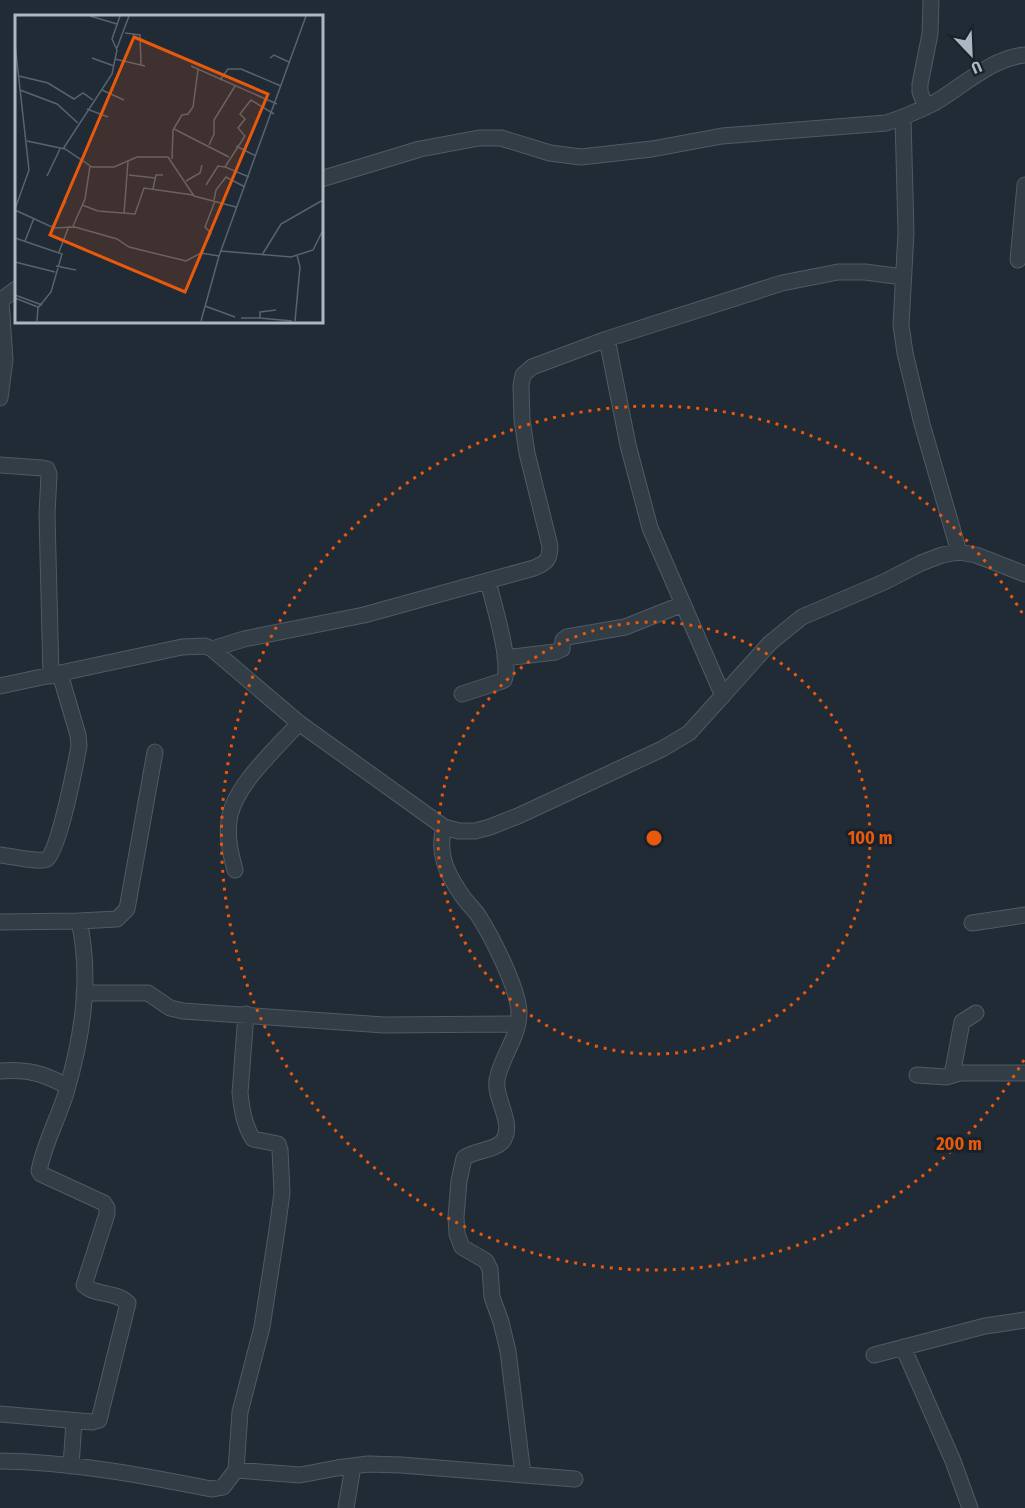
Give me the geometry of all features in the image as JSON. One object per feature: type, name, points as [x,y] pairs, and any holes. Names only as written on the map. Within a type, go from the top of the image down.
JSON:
[{"type":"street","points":[[926,107],[920,84],[930,34],[931,0]]},
{"type":"street","points":[[322,178],[420,149],[479,138],[501,138],[550,153],[581,157],[652,149],[722,136],[886,123],[926,107],[987,68],[1025,55]]},
{"type":"street","points":[[903,118],[906,233],[901,326],[905,353],[959,552]]},
{"type":"street","points":[[1018,260],[1025,185]]},
{"type":"street","points":[[212,649],[236,641],[364,615],[546,563],[550,556],[550,546],[527,453],[522,420],[523,375],[532,367],[607,339],[782,284],[818,275],[865,272],[903,277]]},
{"type":"street","points":[[0,398],[5,360],[0,301],[15,290]]},
{"type":"street","points":[[607,339],[628,445],[650,528],[723,696]]},
{"type":"street","points":[[0,465],[42,468],[49,474],[47,515],[56,675],[78,735],[79,746],[58,839],[53,851],[47,859],[40,860],[0,855]]},
{"type":"street","points":[[0,686],[182,647],[205,646],[212,649],[299,723],[444,827],[459,831],[475,831],[518,816],[634,762],[689,733],[770,643],[802,617],[942,555],[959,552],[976,555],[1025,574]]},
{"type":"street","points":[[462,694],[504,680],[507,674],[506,658],[488,581]]},
{"type":"street","points":[[506,658],[555,652],[562,649],[563,640],[567,637],[625,627],[683,604]]},
{"type":"street","points":[[235,870],[228,831],[230,814],[250,778],[299,723]]},
{"type":"street","points":[[0,922],[117,919],[127,909],[155,752]]},
{"type":"street","points":[[444,827],[440,851],[447,872],[461,895],[477,914],[496,949],[516,996],[519,1013],[515,1038],[498,1076],[496,1086],[505,1121],[505,1136],[492,1148],[464,1158],[459,1181],[456,1217],[457,1233],[462,1247],[486,1261],[490,1269],[492,1297],[508,1351],[523,1475]]},
{"type":"street","points":[[972,923],[1025,915]]},
{"type":"street","points":[[0,1414],[74,1421],[99,1420],[128,1303],[84,1285],[107,1214],[104,1203],[41,1174],[39,1171],[81,1035],[85,1006],[83,942],[79,921]]},
{"type":"street","points":[[84,993],[148,993],[176,1010],[384,1025],[517,1024]]},
{"type":"street","points":[[952,1075],[962,1022],[976,1013]]},
{"type":"street","points":[[0,1461],[130,1473],[211,1489],[223,1487],[236,1470],[240,1412],[262,1327],[282,1193],[278,1144],[253,1139],[245,1124],[241,1106],[246,1014]]},
{"type":"street","points":[[0,1071],[30,1071],[44,1074],[67,1086]]},
{"type":"street","points":[[917,1075],[938,1077],[960,1073],[1025,1073]]},
{"type":"street","points":[[874,1354],[985,1326],[1025,1320]]},
{"type":"street","points":[[903,1347],[953,1461],[970,1508]]},
{"type":"street","points":[[71,1466],[74,1421]]},
{"type":"street","points":[[236,1470],[300,1475],[353,1466],[401,1465],[575,1479]]},
{"type":"street","points":[[346,1508],[353,1466]]}]
